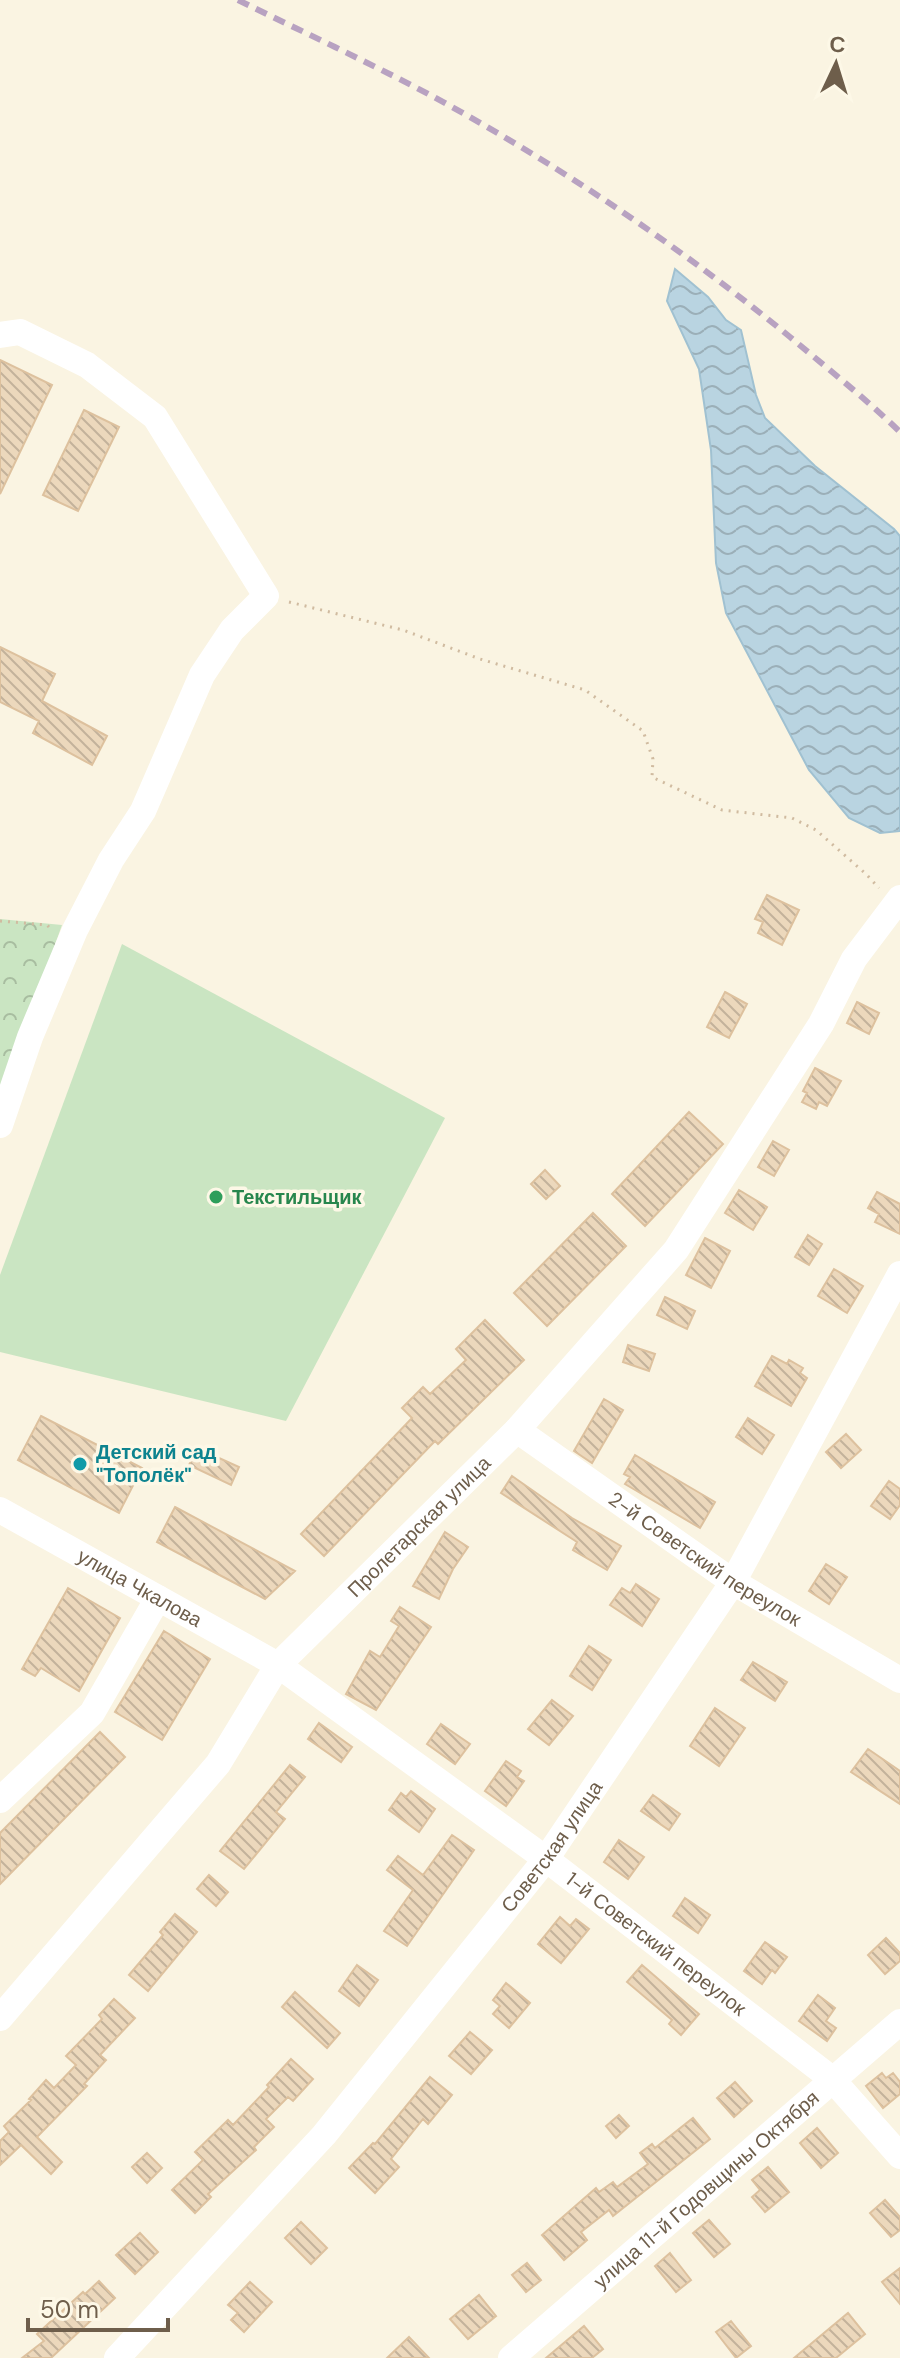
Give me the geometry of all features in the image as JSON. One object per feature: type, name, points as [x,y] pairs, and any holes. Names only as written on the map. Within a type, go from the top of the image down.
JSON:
[{"type":"street","points":[[0,335],[20,332],[87,365],[155,417],[266,596],[232,630],[202,675],[143,811],[111,860],[69,944],[30,1037],[0,1125]]},
{"type":"street","name":"Пролетарская улица","points":[[0,2018],[218,1764],[278,1665],[517,1430],[676,1250],[821,1024],[854,959],[897,902]]},
{"type":"street","name":"Советская улица","points":[[117,2358],[324,2135],[546,1859],[733,1582],[900,1274]]},
{"type":"street","name":"2-й Советский переулок","points":[[517,1430],[733,1582],[900,1680]]},
{"type":"street","name":"улица Чкалова","points":[[0,1510],[278,1665]]},
{"type":"street","points":[[0,1800],[92,1713],[158,1598]]},
{"type":"street","name":"1-й Советский переулок","points":[[278,1665],[546,1859],[832,2079],[900,2156]]},
{"type":"street","name":"улица 11-й Годовщины Октября","points":[[511,2358],[900,2022]]},
{"type":"path","points":[[266,596],[403,630],[480,659],[585,690],[643,731],[653,759],[652,777],[722,810],[792,818],[816,830],[897,902]]},
{"type":"path","points":[[0,921],[47,925],[69,944]]},
{"type":"green space","points":[[0,919],[62,925],[0,1099]]},
{"type":"green space","name":"Текстильщик","points":[[122,944],[445,1118],[286,1421],[0,1352],[0,1275]]},
{"type":"water","points":[[675,269],[708,297],[726,320],[741,330],[756,395],[765,418],[815,466],[900,536],[900,831],[880,833],[849,818],[809,770],[726,613],[716,563],[711,450],[699,369],[667,301]]},
{"type":"building","points":[[0,360],[52,385],[0,494]]},
{"type":"building","points":[[84,410],[119,427],[78,511],[43,495]]},
{"type":"building","points":[[0,647],[55,674],[42,701],[107,736],[92,765],[33,733],[39,721],[0,702]]},
{"type":"building","points":[[767,895],[799,910],[782,945],[758,933],[763,922],[755,919]]},
{"type":"building","points":[[725,992],[747,1004],[729,1038],[707,1027]]},
{"type":"building","points":[[857,1002],[879,1013],[869,1034],[847,1023]]},
{"type":"building","points":[[815,1068],[841,1081],[827,1106],[819,1102],[816,1109],[802,1102],[807,1093],[803,1091]]},
{"type":"building","points":[[689,1112],[723,1144],[645,1226],[612,1194]]},
{"type":"building","points":[[773,1141],[789,1150],[774,1176],[758,1167]]},
{"type":"building","points":[[545,1170],[560,1186],[546,1199],[531,1184]]},
{"type":"building","points":[[739,1190],[767,1207],[753,1230],[725,1213]]},
{"type":"building","points":[[877,1192],[900,1204],[900,1234],[875,1222],[879,1214],[868,1208]]},
{"type":"building","points":[[593,1213],[626,1246],[547,1326],[514,1293]]},
{"type":"building","points":[[808,1235],[822,1244],[809,1265],[795,1257]]},
{"type":"building","points":[[705,1238],[730,1251],[711,1288],[686,1275]]},
{"type":"building","points":[[834,1269],[863,1286],[847,1313],[818,1296]]},
{"type":"building","points":[[665,1297],[695,1311],[687,1329],[657,1315]]},
{"type":"building","points":[[485,1320],[524,1360],[438,1444],[435,1441],[324,1556],[301,1534],[412,1418],[402,1408],[423,1387],[430,1394],[466,1360],[456,1349]]},
{"type":"building","points":[[628,1345],[655,1354],[649,1371],[623,1362]]},
{"type":"building","points":[[772,1356],[787,1364],[789,1360],[803,1368],[800,1373],[807,1378],[791,1406],[755,1386]]},
{"type":"building","points":[[604,1399],[623,1410],[592,1463],[574,1451]]},
{"type":"building","name":"Детский сад \"Тополёк\"","points":[[41,1416],[142,1468],[119,1513],[18,1460]]},
{"type":"building","points":[[748,1418],[774,1435],[762,1454],[736,1437]]},
{"type":"building","points":[[846,1434],[861,1450],[841,1468],[826,1452]]},
{"type":"building","points":[[197,1448],[239,1467],[231,1485],[189,1465]]},
{"type":"building","points":[[635,1455],[715,1502],[700,1528],[625,1484],[630,1477],[624,1474]]},
{"type":"building","points":[[512,1476],[572,1518],[621,1546],[607,1570],[573,1550],[577,1542],[501,1493]]},
{"type":"building","points":[[889,1481],[900,1489],[900,1505],[890,1519],[871,1506]]},
{"type":"building","points":[[175,1507],[295,1571],[265,1599],[157,1542]]},
{"type":"building","points":[[445,1532],[468,1547],[439,1599],[413,1586]]},
{"type":"building","points":[[826,1564],[847,1577],[829,1604],[809,1591]]},
{"type":"building","points":[[636,1584],[659,1599],[642,1626],[610,1605],[622,1588],[630,1593]]},
{"type":"building","points":[[68,1588],[120,1618],[79,1691],[41,1668],[35,1676],[22,1669]]},
{"type":"building","points":[[400,1607],[431,1627],[376,1710],[346,1694],[370,1651],[380,1657],[399,1626],[391,1621]]},
{"type":"building","points":[[164,1631],[210,1659],[162,1740],[115,1712]]},
{"type":"building","points":[[589,1646],[611,1660],[592,1690],[570,1676]]},
{"type":"building","points":[[753,1662],[787,1682],[775,1701],[741,1680]]},
{"type":"building","points":[[552,1700],[573,1716],[549,1745],[528,1729]]},
{"type":"building","points":[[715,1708],[745,1728],[719,1766],[690,1746]]},
{"type":"building","points":[[319,1723],[352,1747],[341,1762],[308,1739]]},
{"type":"building","points":[[441,1724],[470,1744],[455,1764],[427,1744]]},
{"type":"building","points":[[100,1732],[125,1757],[0,1884],[0,1833]]},
{"type":"building","points":[[868,1749],[900,1771],[900,1804],[851,1772]]},
{"type":"building","points":[[506,1761],[521,1771],[517,1777],[524,1781],[506,1806],[485,1791]]},
{"type":"building","points":[[290,1765],[305,1777],[276,1812],[285,1819],[244,1869],[220,1851]]},
{"type":"building","points":[[411,1791],[435,1809],[419,1832],[389,1810],[401,1793],[406,1797]]},
{"type":"building","points":[[653,1795],[680,1814],[669,1830],[641,1811]]},
{"type":"building","points":[[452,1835],[474,1850],[407,1946],[384,1931],[413,1890],[387,1870],[398,1856],[423,1875]]},
{"type":"building","points":[[619,1840],[644,1857],[628,1879],[604,1862]]},
{"type":"building","points":[[209,1875],[228,1892],[216,1906],[197,1889]]},
{"type":"building","points":[[685,1898],[710,1915],[698,1933],[673,1916]]},
{"type":"building","points":[[175,1914],[197,1932],[148,1991],[129,1975],[163,1935],[160,1932]]},
{"type":"building","points":[[560,1917],[570,1926],[576,1919],[589,1929],[561,1963],[538,1944]]},
{"type":"building","points":[[886,1938],[900,1953],[900,1961],[885,1974],[868,1955]]},
{"type":"building","points":[[765,1942],[787,1957],[762,1984],[744,1971]]},
{"type":"building","points":[[357,1965],[378,1980],[359,2006],[339,1991]]},
{"type":"building","points":[[642,1965],[699,2014],[681,2035],[669,2024],[672,2020],[627,1982]]},
{"type":"building","points":[[506,1983],[530,2003],[509,2028],[493,2014],[500,2006],[493,2000]]},
{"type":"building","points":[[295,1992],[340,2033],[327,2048],[282,2007]]},
{"type":"building","points":[[818,1995],[835,2008],[826,2021],[836,2028],[827,2041],[799,2021]]},
{"type":"building","points":[[114,1999],[135,2018],[100,2055],[106,2060],[84,2084],[87,2086],[37,2137],[62,2162],[51,2174],[21,2145],[0,2165],[0,2141],[9,2132],[4,2126],[31,2100],[46,2080],[54,2088],[76,2065],[66,2056],[102,2019],[99,2015]]},
{"type":"building","points":[[470,2032],[492,2050],[471,2074],[449,2056]]},
{"type":"building","points":[[291,2059],[313,2079],[293,2101],[288,2097],[266,2119],[274,2127],[254,2147],[256,2150],[208,2194],[211,2197],[195,2213],[172,2190],[203,2160],[195,2152],[228,2120],[233,2125]]},
{"type":"building","points":[[882,2073],[886,2078],[893,2073],[900,2082],[900,2094],[883,2108],[866,2086]]},
{"type":"building","points":[[430,2077],[452,2095],[428,2124],[423,2119],[391,2159],[399,2167],[375,2193],[349,2168],[375,2144]]},
{"type":"building","points":[[735,2082],[752,2101],[734,2117],[717,2098]]},
{"type":"building","points":[[619,2115],[629,2126],[616,2138],[606,2126]]},
{"type":"building","points":[[693,2118],[710,2139],[613,2216],[609,2210],[581,2232],[587,2240],[564,2260],[542,2235],[596,2188],[599,2192],[613,2182],[617,2187],[648,2164],[640,2153],[652,2144],[655,2148]]},
{"type":"building","points":[[817,2128],[838,2153],[821,2168],[800,2143]]},
{"type":"building","points":[[147,2153],[162,2168],[147,2183],[132,2167]]},
{"type":"building","points":[[768,2167],[789,2192],[765,2212],[752,2197],[760,2190],[752,2180]]},
{"type":"building","points":[[885,2200],[900,2217],[900,2230],[891,2237],[870,2213]]},
{"type":"building","points":[[709,2220],[730,2244],[714,2257],[693,2233]]},
{"type":"building","points":[[301,2222],[327,2248],[311,2264],[285,2238]]},
{"type":"building","points":[[140,2233],[158,2252],[135,2274],[116,2255]]},
{"type":"building","points":[[670,2253],[691,2280],[676,2292],[655,2266]]},
{"type":"building","points":[[527,2263],[541,2280],[526,2292],[512,2275]]},
{"type":"building","points":[[900,2268],[900,2304],[882,2282]]},
{"type":"building","points":[[99,2281],[115,2298],[51,2358],[22,2358],[44,2341],[37,2334]]},
{"type":"building","points":[[250,2282],[272,2302],[244,2332],[231,2320],[238,2313],[228,2305]]},
{"type":"building","points":[[479,2295],[496,2316],[468,2339],[450,2319]]},
{"type":"building","points":[[848,2313],[865,2334],[836,2358],[794,2358]]},
{"type":"building","points":[[731,2321],[751,2346],[736,2358],[716,2332]]},
{"type":"building","points":[[584,2326],[603,2349],[592,2358],[546,2358]]},
{"type":"building","points":[[409,2337],[429,2358],[387,2358]]},
{"type":"railway","points":[[238,0],[434,97],[573,179],[662,239],[748,303],[846,383],[900,432]]},
{"type":"place","name":"Текстильщик","points":[[216,1197]]},
{"type":"place","name":"Детский сад \"Тополёк\"","points":[[80,1464]]}]
